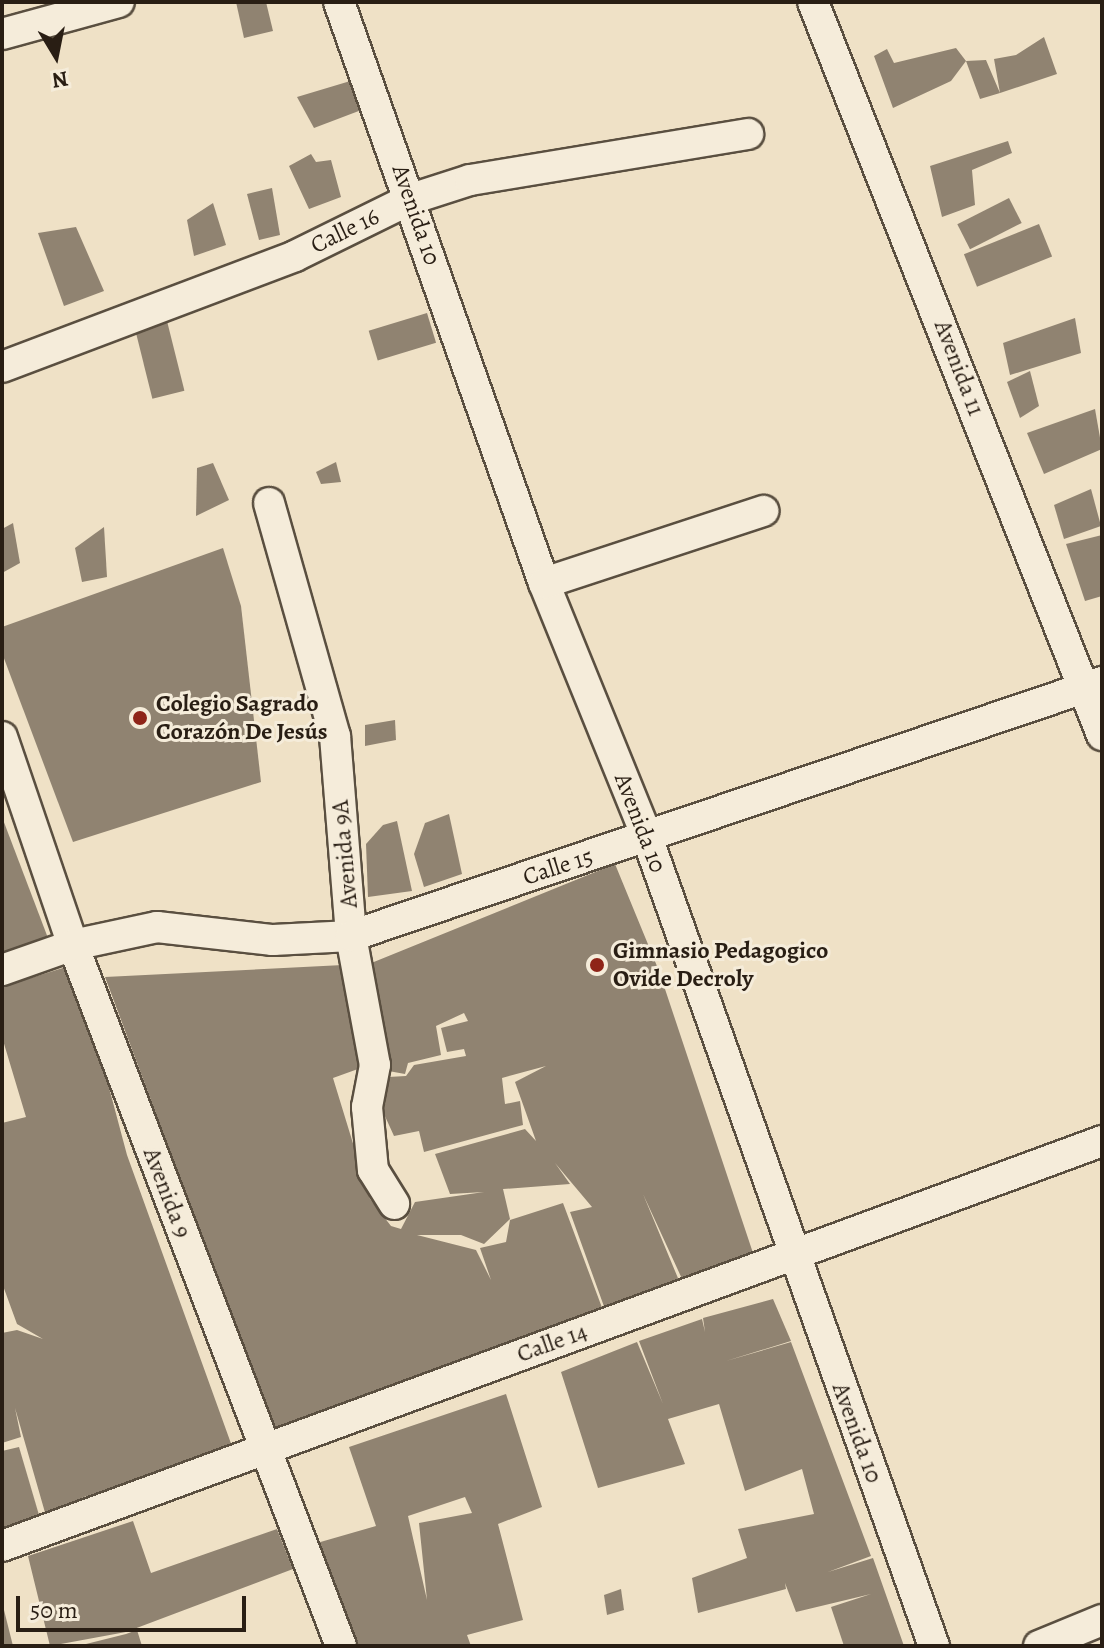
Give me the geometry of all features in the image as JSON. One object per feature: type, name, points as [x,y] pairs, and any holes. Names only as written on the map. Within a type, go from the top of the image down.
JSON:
[{"type":"street","points":[[2,34],[119,2]]},
{"type":"street","name":"Avenida 10","points":[[339,2],[544,583],[647,837],[934,1646]]},
{"type":"street","name":"Avenida 11","points":[[813,2],[1093,685],[1102,735]]},
{"type":"street","name":"Calle 16","points":[[2,367],[295,256],[411,199],[533,168],[748,134]]},
{"type":"street","name":"Avenida 9A","points":[[269,503],[335,736],[351,936],[375,1065],[367,1107],[373,1170],[394,1204]]},
{"type":"street","points":[[544,583],[763,511]]},
{"type":"street","name":"Calle 15","points":[[2,970],[73,945],[157,927],[273,940],[351,936],[1093,685]]},
{"type":"street","name":"Avenida 9","points":[[2,737],[73,945],[341,1646]]},
{"type":"street","name":"Calle 14","points":[[2,1546],[1102,1141]]},
{"type":"street","points":[[1039,1646],[1102,1620]]},
{"type":"building","points":[[236,2],[266,2],[273,31],[244,38]]},
{"type":"building","points":[[1044,37],[1057,74],[1000,93],[994,59],[1016,55]]},
{"type":"building","points":[[956,48],[966,61],[951,81],[893,108],[874,56],[887,49],[894,63]]},
{"type":"building","points":[[986,60],[1000,93],[980,99],[966,61]]},
{"type":"building","points":[[357,79],[364,109],[314,128],[297,97]]},
{"type":"building","points":[[1008,141],[1012,153],[972,170],[975,205],[942,217],[930,166]]},
{"type":"building","points":[[311,154],[316,162],[331,160],[341,197],[309,209],[289,166]]},
{"type":"building","points":[[272,188],[280,235],[259,240],[247,194]]},
{"type":"building","points":[[1009,198],[1022,223],[970,249],[957,224]]},
{"type":"building","points":[[213,203],[226,245],[194,256],[187,220]]},
{"type":"building","points":[[1039,224],[1052,256],[977,287],[964,254]]},
{"type":"building","points":[[76,227],[104,291],[64,306],[38,233]]},
{"type":"building","points":[[427,313],[436,343],[378,360],[369,331]]},
{"type":"building","points":[[1075,318],[1081,353],[1010,375],[1003,343]]},
{"type":"building","points":[[167,321],[184,391],[152,399],[135,329]]},
{"type":"building","points":[[1030,371],[1039,406],[1020,418],[1007,382]]},
{"type":"building","points":[[1095,409],[1102,449],[1044,474],[1027,433]]},
{"type":"building","points":[[336,462],[341,482],[321,484],[316,472]]},
{"type":"building","points":[[213,463],[229,500],[196,516],[197,468]]},
{"type":"building","points":[[1091,489],[1101,526],[1064,539],[1054,505]]},
{"type":"building","points":[[13,523],[20,563],[2,573],[2,529]]},
{"type":"building","points":[[104,527],[107,577],[82,582],[75,548]]},
{"type":"building","points":[[1102,535],[1102,596],[1085,601],[1066,544]]},
{"type":"building","name":"Colegio Sagrado Corazón De Jesús","points":[[223,548],[241,606],[261,782],[73,842],[2,653],[2,627]]},
{"type":"building","points":[[395,720],[396,740],[365,746],[365,725]]},
{"type":"building","points":[[449,814],[462,874],[424,887],[414,854],[425,823]]},
{"type":"building","points":[[2,817],[51,946],[2,961]]},
{"type":"building","points":[[397,821],[412,891],[368,897],[366,844],[383,825]]},
{"type":"building","points":[[615,864],[659,971],[753,1253],[683,1281],[643,1194],[680,1283],[606,1312],[570,1212],[592,1207],[555,1163],[570,1184],[503,1189],[510,1219],[484,1244],[461,1235],[417,1235],[476,1250],[491,1280],[480,1248],[506,1242],[510,1220],[563,1203],[604,1313],[276,1436],[105,977],[343,965],[369,1065],[333,1078],[370,1199],[391,1226],[401,1229],[415,1202],[484,1192],[450,1194],[435,1154],[525,1129],[536,1141],[515,1082],[546,1066],[502,1078],[505,1104],[520,1101],[523,1125],[424,1152],[419,1131],[394,1136],[384,1114],[388,1077],[406,1076],[414,1065],[466,1056],[464,1049],[447,1052],[441,1028],[468,1021],[464,1013],[436,1026],[441,1055],[408,1063],[405,1074],[383,1070],[359,968]]},
{"type":"building","points":[[66,967],[103,1065],[127,1155],[233,1449],[84,1497],[46,1516],[15,1408],[21,1437],[2,1443],[2,1333],[17,1330],[43,1339],[17,1324],[2,1283],[2,1123],[26,1117],[2,1037],[2,987]]},
{"type":"building","points":[[773,1299],[791,1341],[726,1361],[791,1342],[871,1556],[828,1572],[873,1558],[904,1646],[844,1646],[831,1607],[871,1594],[796,1612],[785,1583],[786,1589],[698,1613],[692,1578],[747,1558],[738,1529],[814,1514],[802,1469],[745,1491],[719,1404],[668,1419],[685,1464],[598,1488],[561,1372],[637,1342],[663,1404],[639,1341],[702,1319],[705,1332],[703,1318]]},
{"type":"building","points":[[506,1394],[542,1507],[498,1524],[523,1620],[467,1635],[471,1646],[357,1646],[317,1543],[376,1526],[349,1447]],"holes":[[[465,1497],[472,1513],[419,1523],[427,1600],[408,1516]]]},
{"type":"building","points":[[19,1447],[39,1515],[2,1530],[2,1451]]},
{"type":"building","points":[[133,1521],[151,1573],[277,1529],[293,1569],[126,1632],[50,1646],[28,1556]]},
{"type":"building","points":[[621,1589],[624,1610],[607,1615],[604,1595]]},
{"type":"building","points":[[3,1606],[13,1646],[2,1646]]},
{"type":"building","points":[[137,1630],[142,1646],[78,1646],[126,1634]]},
{"type":"place","name":"Colegio Sagrado Corazón De Jesús","points":[[140,718]]},
{"type":"place","name":"Gimnasio Pedagogico Ovide Decroly","points":[[597,965]]}]
